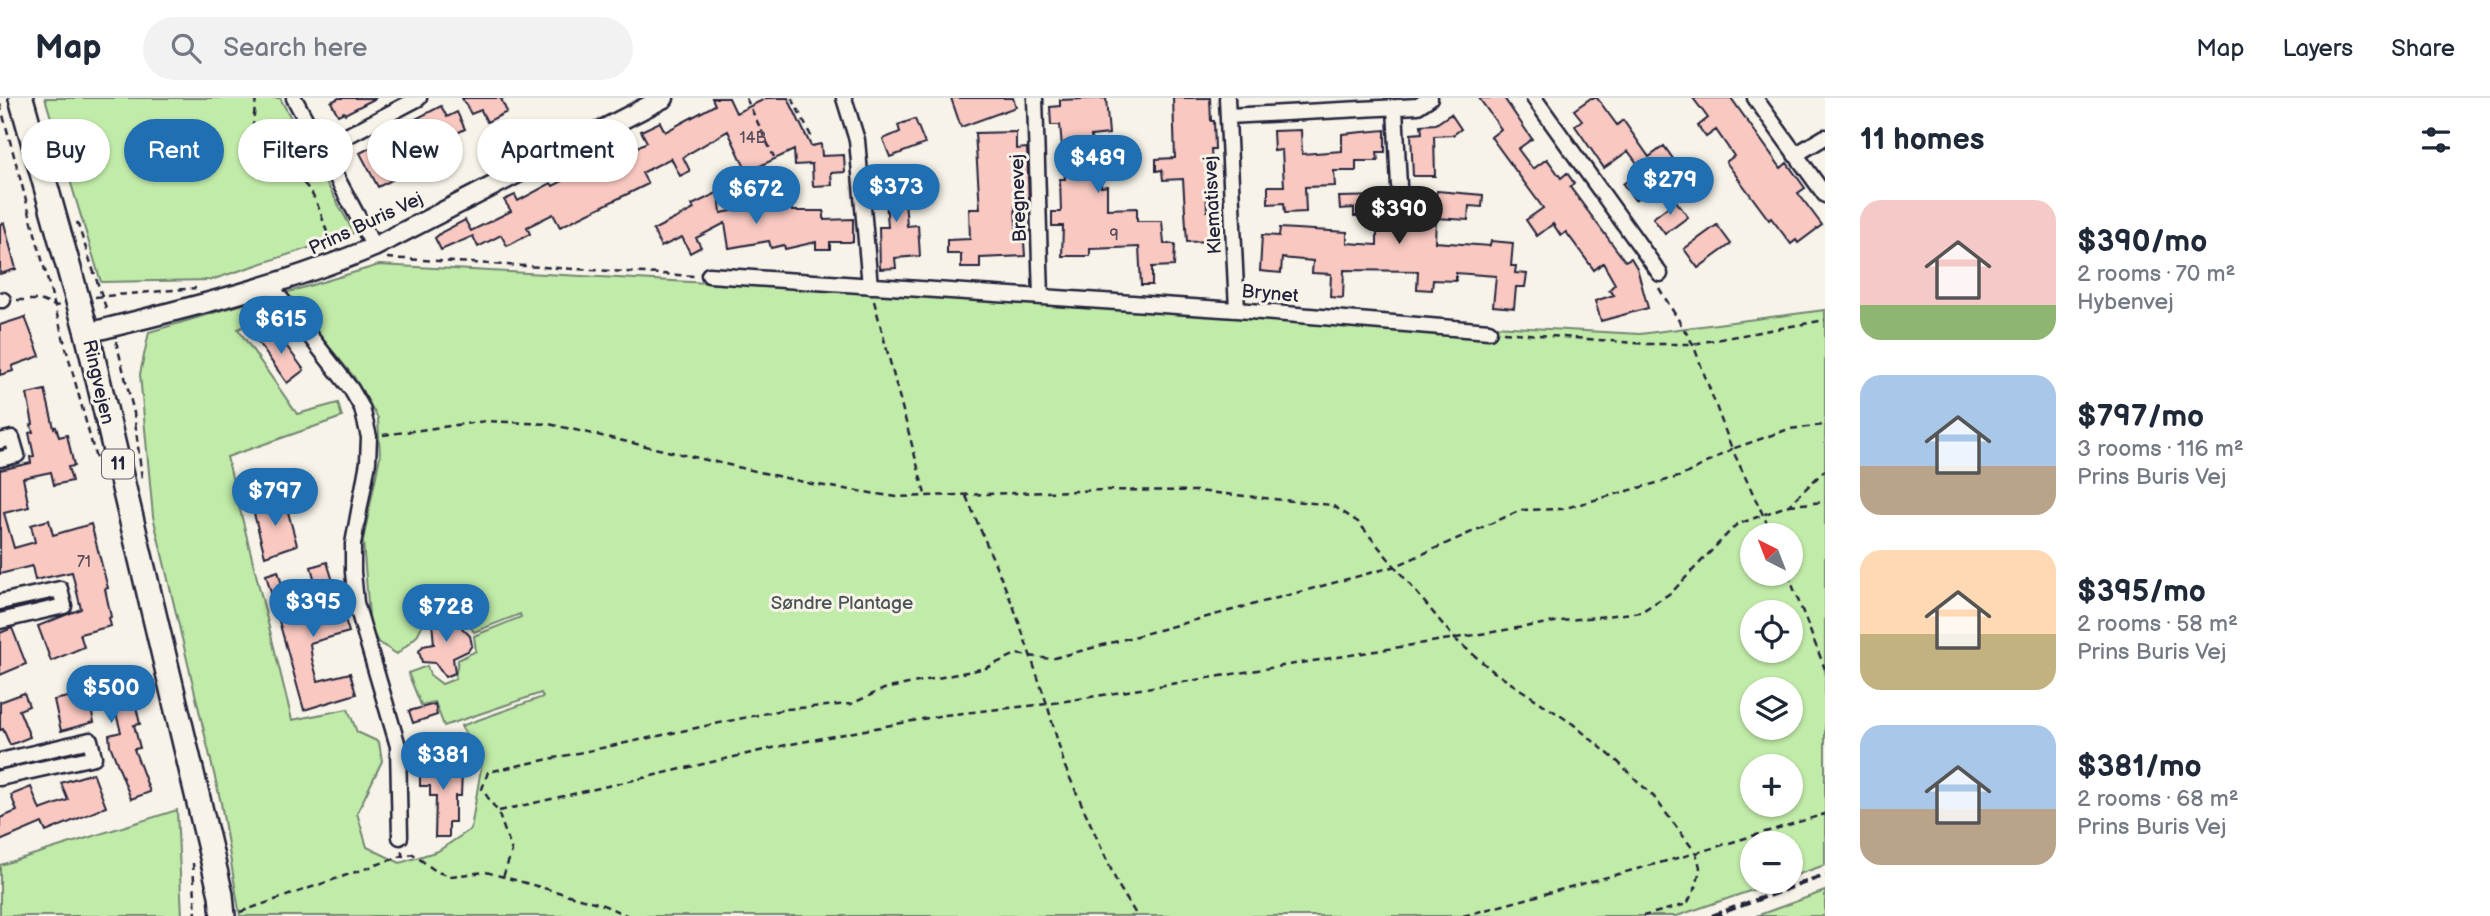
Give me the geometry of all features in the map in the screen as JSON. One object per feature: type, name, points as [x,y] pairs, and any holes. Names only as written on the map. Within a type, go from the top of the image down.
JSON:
[{"type":"main road","name":"Ringvejen","points":[[21,98],[87,333],[198,842],[208,916]]},
{"type":"main road","name":"Ringvejen","points":[[198,842],[230,915]]},
{"type":"street","points":[[294,98],[305,119]]},
{"type":"street","points":[[353,132],[419,98]]},
{"type":"street","name":"Prins Buris Vej","points":[[87,333],[271,286],[374,247],[664,98]]},
{"type":"street","points":[[844,98],[857,140],[870,285]]},
{"type":"street","name":"Bregnevej","points":[[1035,98],[1041,297]]},
{"type":"street","name":"Klematisvej","points":[[1227,98],[1237,310]]},
{"type":"street","points":[[1228,116],[1418,106],[1430,98]]},
{"type":"street","points":[[1534,98],[1660,274]]},
{"type":"street","points":[[1755,98],[1825,195]]},
{"type":"street","points":[[1395,107],[1399,186]]},
{"type":"street","points":[[1795,155],[1825,137]]},
{"type":"street","points":[[339,182],[374,247]]},
{"type":"street","name":"Brynet","points":[[709,275],[1237,310],[1489,331]]},
{"type":"street","points":[[271,286],[351,389],[362,408],[369,437],[368,462],[353,544],[353,572],[356,603],[398,746],[400,837]]},
{"type":"street","points":[[0,441],[12,438],[17,455],[0,459]]},
{"type":"street","points":[[0,602],[60,589],[64,606],[0,621]]},
{"type":"street","points":[[0,761],[90,740],[94,757],[0,778]]},
{"type":"path","points":[[256,98],[253,130],[257,145],[311,192],[332,250]]},
{"type":"path","points":[[746,98],[775,157]]},
{"type":"path","points":[[792,98],[813,140]]},
{"type":"path","points":[[0,104],[99,468]]},
{"type":"path","points":[[374,247],[379,258],[498,267],[709,275]]},
{"type":"path","points":[[1660,274],[1658,285],[1693,344],[1732,449],[1768,523]]},
{"type":"path","points":[[870,285],[926,498]]},
{"type":"path","points":[[1,300],[40,300],[55,306]]},
{"type":"path","points":[[1489,331],[1646,344],[1693,344],[1825,320]]},
{"type":"path","points":[[369,437],[486,421],[549,424],[812,484],[897,497],[1105,490],[1198,491],[1332,505],[1358,522],[1455,639],[1494,672],[1573,724],[1654,797],[1696,853],[1700,867],[1697,885],[1687,904],[1643,916]]},
{"type":"path","points":[[503,877],[512,851],[498,812],[482,789],[488,772],[786,709],[851,704],[884,689],[986,668],[1016,654],[1051,659],[1396,566],[1521,510],[1562,509],[1682,476],[1732,449],[1788,429],[1825,425]]},
{"type":"path","points":[[1789,505],[1825,470]]},
{"type":"path","points":[[966,496],[1014,608],[1047,704],[1065,768],[1118,885],[1137,916]]},
{"type":"path","points":[[498,812],[799,742],[944,715],[1047,704],[1561,621],[1641,612],[1672,592],[1736,525],[1789,505],[1825,502]]},
{"type":"path","points":[[1793,586],[1825,669]]},
{"type":"path","points":[[1818,651],[1825,649]]},
{"type":"path","points":[[1464,916],[1696,853],[1825,814]]},
{"type":"path","points":[[400,837],[402,856]]},
{"type":"path","points":[[196,916],[198,842]]},
{"type":"path","points":[[230,915],[413,854],[438,872],[451,876],[486,873],[601,904],[628,916]]},
{"type":"green space","points":[[45,98],[280,98],[292,119],[238,119],[238,182],[326,182],[354,233],[211,280],[101,282],[71,182],[110,182],[110,119],[51,119]]},
{"type":"green space","name":"Søndre Plantage","points":[[379,265],[1640,334],[1825,310],[1825,865],[1803,873],[1803,831],[1740,831],[1741,894],[1677,916],[240,916],[221,803],[153,516],[140,374],[149,332],[267,297],[276,312],[238,329],[297,414],[338,403],[342,417],[227,457],[292,720],[348,709],[357,732],[379,742],[382,761],[357,813],[367,847],[400,863],[438,851],[471,829],[482,762],[461,726],[543,697],[541,693],[444,726],[435,702],[421,705],[408,673],[427,666],[430,675],[442,684],[455,679],[458,660],[476,651],[474,636],[521,617],[520,614],[474,632],[456,604],[427,615],[417,636],[397,654],[378,642],[370,628],[363,541],[380,456],[378,418],[354,377],[285,293]]},
{"type":"green space","points":[[177,810],[182,916],[0,916],[0,865]]},
{"type":"green space","points":[[1825,891],[1825,916],[1756,916]]},
{"type":"building","points":[[339,98],[376,98],[338,115],[331,102]]},
{"type":"building","points":[[462,98],[504,98],[501,99],[507,112],[493,119],[486,119],[481,110],[471,114]]},
{"type":"building","points":[[712,98],[729,98],[736,113],[767,98],[788,98],[811,146],[821,144],[822,156],[844,155],[845,172],[831,173],[832,185],[813,186],[812,164],[795,165],[794,150],[747,172],[728,131],[683,157],[690,171],[680,176],[671,158],[642,173],[648,184],[560,227],[553,214],[527,227],[530,234],[507,246],[501,235],[478,247],[473,236],[441,250],[435,238],[442,232],[465,220],[471,231],[511,211],[504,200],[515,195],[518,201],[551,183],[553,186],[561,182],[638,182],[638,147],[647,142],[641,131],[660,122],[665,132],[715,105]]},
{"type":"building","points":[[951,98],[1013,98],[1016,107],[961,127]]},
{"type":"building","points":[[1106,98],[1109,134],[1091,136],[1095,170],[1101,170],[1101,187],[1107,186],[1107,209],[1137,208],[1137,221],[1162,221],[1164,244],[1175,244],[1174,266],[1152,267],[1152,285],[1141,285],[1139,247],[1090,249],[1090,256],[1062,256],[1063,226],[1052,226],[1052,212],[1061,212],[1060,179],[1065,179],[1060,125],[1051,125],[1050,107],[1060,106],[1060,100]]},
{"type":"building","points":[[1173,98],[1210,98],[1215,149],[1211,149],[1213,185],[1206,185],[1207,211],[1212,211],[1213,241],[1187,242],[1183,179],[1163,180],[1162,170],[1156,171],[1156,159],[1175,158]]},
{"type":"building","points":[[1479,98],[1504,98],[1532,139],[1518,149],[1533,169],[1547,159],[1561,178],[1567,173],[1574,183],[1570,187],[1625,261],[1631,258],[1637,268],[1648,308],[1601,321],[1595,301],[1614,295],[1609,290],[1615,284],[1603,263],[1594,270],[1566,232],[1561,236],[1553,224],[1537,236],[1526,220],[1543,208],[1491,137],[1501,129]]},
{"type":"building","points":[[1591,98],[1597,98],[1617,125],[1623,120],[1649,157],[1664,146],[1676,163],[1658,176],[1662,180],[1635,200],[1623,184],[1642,170],[1628,151],[1604,168],[1575,126],[1582,120],[1574,110]]},
{"type":"building","points":[[1693,98],[1731,98],[1781,168],[1787,163],[1805,188],[1798,193],[1822,225],[1798,243],[1796,240],[1791,244],[1771,218],[1769,220],[1726,162],[1734,156],[1716,130],[1706,137],[1698,126],[1708,118]]},
{"type":"building","points":[[441,106],[447,117],[457,112],[460,119],[416,119]]},
{"type":"building","points":[[1451,114],[1461,129],[1453,135],[1434,136],[1435,176],[1413,176],[1411,134],[1422,133],[1421,125],[1436,124]]},
{"type":"building","points":[[915,119],[925,144],[890,157],[883,139],[900,132],[898,125]]},
{"type":"building","points":[[1301,130],[1302,154],[1342,151],[1342,134],[1385,130],[1385,152],[1377,152],[1378,161],[1356,161],[1356,171],[1334,171],[1335,186],[1305,187],[1306,212],[1285,213],[1284,203],[1268,204],[1268,186],[1284,186],[1282,150],[1274,151],[1273,131]]},
{"type":"building","points":[[1016,132],[1016,149],[1027,148],[1029,204],[1015,205],[1017,242],[1024,242],[1025,256],[980,258],[980,268],[961,268],[961,254],[947,254],[947,240],[970,239],[969,209],[980,209],[975,133]]},
{"type":"building","points":[[367,149],[367,166],[360,153]]},
{"type":"building","points":[[903,173],[907,226],[918,225],[920,256],[895,258],[896,268],[880,269],[879,227],[888,227],[886,199],[880,199],[879,183],[884,183],[881,175]]},
{"type":"building","points":[[375,182],[388,182],[378,187]]},
{"type":"building","points":[[1437,191],[1483,195],[1482,207],[1469,206],[1468,220],[1436,218],[1435,242],[1490,246],[1491,241],[1513,243],[1511,266],[1516,266],[1515,273],[1527,274],[1525,287],[1516,287],[1514,308],[1493,306],[1496,276],[1456,273],[1456,281],[1433,280],[1432,290],[1417,289],[1418,271],[1344,270],[1343,298],[1330,297],[1331,274],[1312,273],[1313,261],[1282,258],[1281,273],[1260,271],[1262,235],[1279,236],[1280,228],[1347,232],[1347,243],[1377,245],[1377,216],[1354,216],[1354,208],[1340,209],[1339,197],[1435,199]]},
{"type":"building","points":[[719,192],[721,213],[789,200],[792,211],[824,211],[824,220],[853,219],[853,242],[830,242],[830,249],[816,249],[816,242],[785,249],[784,245],[771,248],[769,241],[729,248],[725,223],[696,238],[701,247],[690,253],[682,237],[661,247],[653,230],[694,209],[692,205]]},
{"type":"building","points":[[1676,201],[1688,217],[1665,234],[1653,218]]},
{"type":"building","points":[[4,223],[16,269],[0,274],[0,224]]},
{"type":"building","points":[[1717,225],[1731,244],[1698,268],[1684,249]]},
{"type":"building","points":[[25,317],[40,356],[12,366],[13,371],[0,375],[0,325]]},
{"type":"building","points":[[274,329],[304,370],[287,383],[257,341]]},
{"type":"building","points":[[45,390],[54,428],[56,427],[59,437],[67,435],[74,466],[68,467],[72,481],[54,485],[51,472],[23,478],[29,507],[4,513],[14,548],[35,542],[31,525],[49,520],[53,535],[91,524],[108,588],[105,589],[111,617],[111,626],[80,634],[84,647],[51,661],[38,626],[81,609],[72,572],[35,580],[32,566],[0,574],[0,470],[31,463],[30,457],[34,456],[29,433],[33,432],[33,424],[27,394]]},
{"type":"building","points":[[285,501],[297,545],[265,556],[253,510]]},
{"type":"building","points":[[327,562],[349,632],[310,643],[312,659],[318,681],[350,673],[356,694],[304,710],[266,575],[278,571],[293,622],[324,613],[311,567]]},
{"type":"building","points":[[456,613],[462,628],[470,636],[472,645],[468,651],[453,658],[455,673],[445,677],[435,663],[422,662],[419,651],[423,646],[434,644],[434,618]]},
{"type":"building","points":[[12,628],[26,664],[0,675],[0,633]]},
{"type":"building","points":[[140,677],[143,691],[133,694],[140,724],[134,725],[140,748],[134,749],[150,792],[131,799],[110,745],[109,735],[121,732],[112,699],[90,705],[94,722],[61,731],[54,700],[73,696],[71,690],[85,687],[86,690]]},
{"type":"building","points":[[24,693],[29,706],[19,710],[30,737],[10,745],[3,729],[0,730],[0,702]]},
{"type":"building","points":[[435,704],[437,715],[413,723],[409,711]]},
{"type":"building","points":[[436,758],[455,758],[455,772],[462,772],[461,796],[455,796],[455,822],[449,822],[449,837],[435,837],[436,796],[430,796],[430,786],[420,786],[420,768],[436,769]]},
{"type":"building","points":[[93,773],[106,807],[46,832],[42,823],[0,841],[0,818],[17,811],[11,795],[31,787],[40,810],[68,800],[61,783]]},
{"type":"railway","points":[[1712,916],[1825,875]]}]
